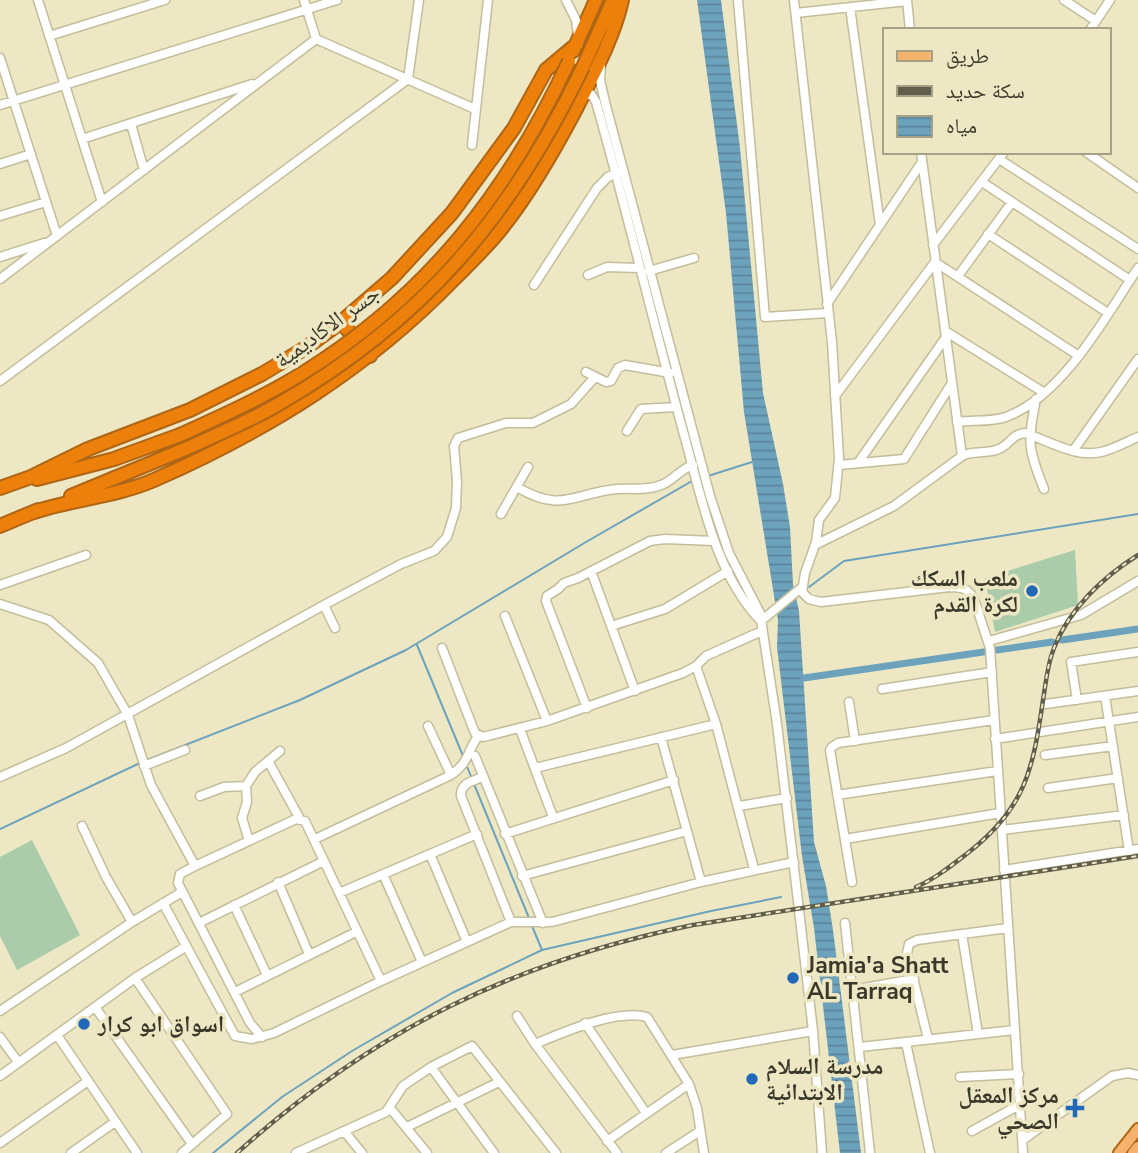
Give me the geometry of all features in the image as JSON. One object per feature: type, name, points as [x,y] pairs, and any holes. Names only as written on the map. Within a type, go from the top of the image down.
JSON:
[{"type":"highway","name":"جسر الاكاديمية","points":[[1,488],[114,459],[180,435],[250,403],[303,373],[360,333],[406,295],[461,237],[495,194],[550,102],[596,0]]},
{"type":"highway","name":"جسر الاكاديمية","points":[[31,513],[237,426],[316,382],[367,346],[409,310],[480,238],[506,202],[544,143],[613,0]]},
{"type":"highway","points":[[0,526],[57,504],[121,491],[200,459],[275,419],[370,356],[428,306],[483,249],[520,205],[582,97],[608,41],[622,0]]},
{"type":"highway","points":[[1,488],[31,477],[88,449],[190,410],[262,374],[341,322],[392,278],[452,213],[514,128],[546,69],[577,43]]},
{"type":"highway","points":[[452,213],[453,227],[459,239],[470,247],[483,249]]},
{"type":"highway","points":[[341,322],[370,356]]},
{"type":"main road","points":[[1119,1153],[1138,1129]]},
{"type":"main road","points":[[1133,1153],[1138,1147]]},
{"type":"street","points":[[38,0],[102,202]]},
{"type":"street","points":[[49,36],[165,0]]},
{"type":"street","points":[[304,0],[316,38],[475,108]]},
{"type":"street","points":[[0,105],[307,9],[316,3],[337,0]]},
{"type":"street","points":[[0,381],[408,79],[419,0]]},
{"type":"street","points":[[472,145],[488,0]]},
{"type":"street","points":[[566,0],[576,20],[577,43]]},
{"type":"street","points":[[738,0],[765,317],[828,309]]},
{"type":"street","points":[[478,736],[547,721],[635,691],[696,666],[706,656],[761,626],[773,611],[802,588],[820,517],[835,498],[839,465],[828,309],[794,0]]},
{"type":"street","points":[[796,13],[907,0],[909,28]]},
{"type":"street","points":[[1064,0],[1096,21]]},
{"type":"street","points":[[1091,28],[1110,0]]},
{"type":"street","points":[[850,7],[880,225]]},
{"type":"street","points":[[0,279],[316,38]]},
{"type":"street","points":[[608,41],[600,80],[667,373],[714,541],[727,571],[761,626]]},
{"type":"street","points":[[0,58],[46,202],[54,238]]},
{"type":"street","points":[[82,139],[261,81]]},
{"type":"street","points":[[582,97],[589,94],[596,102],[620,171]]},
{"type":"street","points":[[131,124],[144,170]]},
{"type":"street","points":[[0,164],[31,154]]},
{"type":"street","points":[[921,154],[962,456]]},
{"type":"street","points":[[1089,154],[1138,188]]},
{"type":"street","points":[[933,245],[1002,156],[1138,249]]},
{"type":"street","points":[[828,309],[922,162]]},
{"type":"street","points":[[534,285],[597,188],[620,171]]},
{"type":"street","points":[[982,182],[1130,280]]},
{"type":"street","points":[[0,216],[46,202]]},
{"type":"street","points":[[958,276],[1012,202]]},
{"type":"street","points":[[988,234],[1108,313]]},
{"type":"street","points":[[0,257],[54,238]]},
{"type":"street","points":[[588,275],[607,267],[644,269],[694,258]]},
{"type":"street","points":[[835,396],[935,262]]},
{"type":"street","points":[[935,262],[1079,356]]},
{"type":"street","points":[[957,422],[1005,417],[1036,400],[1079,356],[1138,268]]},
{"type":"street","points":[[644,269],[677,373],[723,537],[735,566],[759,609],[787,798],[813,1031],[822,1153]]},
{"type":"street","points":[[945,334],[1044,393]]},
{"type":"street","points":[[858,463],[945,334]]},
{"type":"street","points":[[1073,451],[1138,359]]},
{"type":"street","points":[[586,372],[609,382],[620,366],[625,365],[677,373]]},
{"type":"street","points":[[0,777],[57,752],[128,715],[324,605],[441,545],[452,527],[456,508],[454,446],[458,438],[506,423],[533,423],[571,404],[596,377]]},
{"type":"street","points":[[839,465],[904,459],[952,383]]},
{"type":"street","points":[[1036,400],[1029,434],[1032,459],[1044,489]]},
{"type":"street","points":[[627,431],[640,409],[676,407]]},
{"type":"street","points":[[815,545],[894,506],[962,456],[973,452],[995,451],[1018,434],[1029,434],[1073,451],[1098,453],[1138,437]]},
{"type":"street","points":[[517,487],[541,499],[572,500],[606,491],[656,487],[665,484],[685,467],[693,465]]},
{"type":"street","points":[[501,514],[528,467]]},
{"type":"street","points":[[587,708],[546,597],[564,583],[657,539],[714,541]]},
{"type":"street","points":[[0,585],[86,555]]},
{"type":"street","points":[[591,571],[635,691]]},
{"type":"street","points":[[611,626],[658,612],[727,571]]},
{"type":"street","points":[[990,645],[1080,615],[1138,581]]},
{"type":"street","points":[[802,588],[809,599],[821,602],[949,587],[962,587],[970,592],[974,599],[990,645],[1023,1153]]},
{"type":"street","points":[[0,604],[41,616],[66,633],[98,663],[128,715],[144,766],[162,808],[195,866]]},
{"type":"street","points":[[324,605],[335,628]]},
{"type":"street","points":[[505,616],[547,721]]},
{"type":"street","points":[[442,648],[478,736]]},
{"type":"street","points":[[1077,700],[1071,662],[1138,652]]},
{"type":"street","points":[[696,666],[716,724],[754,869]]},
{"type":"street","points":[[882,689],[991,668]]},
{"type":"street","points":[[1046,704],[1138,691]]},
{"type":"street","points":[[1004,870],[1134,850],[1124,815],[1105,695]]},
{"type":"street","points":[[849,702],[855,741]]},
{"type":"street","points":[[995,739],[1138,717]]},
{"type":"street","points":[[852,882],[830,750],[834,744],[994,720]]},
{"type":"street","points":[[535,768],[716,724]]},
{"type":"street","points":[[428,726],[451,775]]},
{"type":"street","points":[[520,729],[553,817]]},
{"type":"street","points":[[315,839],[451,775],[466,763],[470,748],[478,736]]},
{"type":"street","points":[[661,737],[701,882]]},
{"type":"street","points":[[1045,755],[1113,746]]},
{"type":"street","points":[[144,766],[184,750]]},
{"type":"street","points":[[249,841],[242,818],[247,802],[246,786],[255,772],[280,751]]},
{"type":"street","points":[[475,756],[522,876],[544,923]]},
{"type":"street","points":[[268,761],[300,819],[308,823],[356,932],[381,981]]},
{"type":"street","points":[[837,795],[997,771]]},
{"type":"street","points":[[483,777],[465,785],[461,791],[511,922]]},
{"type":"street","points":[[1048,788],[1118,778]]},
{"type":"street","points":[[505,834],[674,780]]},
{"type":"street","points":[[200,796],[224,787],[246,786]]},
{"type":"street","points":[[738,806],[787,798]]},
{"type":"street","points":[[845,839],[1000,813]]},
{"type":"street","points":[[1002,831],[1124,815]]},
{"type":"street","points":[[262,1037],[250,1023],[177,878],[195,866],[300,819]]},
{"type":"street","points":[[82,827],[132,922]]},
{"type":"street","points":[[522,876],[687,831]]},
{"type":"street","points":[[339,893],[477,834]]},
{"type":"street","points":[[430,854],[467,942]]},
{"type":"street","points":[[199,923],[324,861]]},
{"type":"street","points":[[163,903],[235,1036],[247,1040],[262,1037],[511,922],[544,923],[754,869],[793,862]]},
{"type":"street","points":[[383,874],[422,962]]},
{"type":"street","points":[[278,882],[309,954]]},
{"type":"street","points":[[0,1011],[132,922],[182,892]]},
{"type":"street","points":[[234,905],[267,975]]},
{"type":"street","points":[[845,923],[870,1153]]},
{"type":"street","points":[[928,1040],[907,953],[909,944],[917,940],[1008,928]]},
{"type":"street","points":[[235,992],[356,932]]},
{"type":"street","points":[[961,934],[978,1034]]},
{"type":"street","points":[[0,1076],[135,978],[185,947]]},
{"type":"street","points":[[135,978],[227,1115],[182,1153]]},
{"type":"street","points":[[853,990],[914,979]]},
{"type":"street","points":[[95,1007],[192,1144]]},
{"type":"street","points":[[536,1044],[585,1023],[636,1015],[647,1017],[689,1084],[697,1108],[704,1153]]},
{"type":"street","points":[[517,1016],[617,1153]]},
{"type":"street","points":[[585,1023],[646,1113]]},
{"type":"street","points":[[860,1047],[1015,1030]]},
{"type":"street","points":[[672,1055],[813,1031]]},
{"type":"street","points":[[57,1035],[136,1153]]},
{"type":"street","points":[[0,1037],[18,1062]]},
{"type":"street","points":[[906,1043],[930,1153]]},
{"type":"street","points":[[296,1153],[390,1108],[403,1086],[431,1067],[472,1046],[556,1153]]},
{"type":"street","points":[[431,1067],[494,1153]]},
{"type":"street","points":[[1024,1139],[1112,1076],[1128,1073],[1138,1075]]},
{"type":"street","points":[[960,1077],[1019,1074]]},
{"type":"street","points":[[0,1143],[88,1081]]},
{"type":"street","points":[[407,1127],[499,1082]]},
{"type":"street","points":[[607,1140],[689,1084]]},
{"type":"street","points":[[972,1131],[1021,1104]]},
{"type":"street","points":[[390,1108],[427,1153]]},
{"type":"street","points":[[71,1153],[115,1122]]},
{"type":"street","points":[[344,1131],[362,1153]]},
{"type":"street","points":[[666,1153],[700,1131]]},
{"type":"green space","name":"ملعب السكك لكرة القدم","points":[[1075,550],[1078,605],[995,632],[985,578]]},
{"type":"green space","points":[[32,840],[80,935],[17,970],[0,936],[0,857]]},
{"type":"water","points":[[697,0],[721,0],[740,148],[763,393],[790,527],[793,584],[799,611],[814,842],[826,886],[833,930],[861,1153],[840,1153],[777,647],[778,620],[744,412],[726,213]]},
{"type":"waterway","points":[[708,476],[752,462]]},
{"type":"waterway","points":[[147,760],[300,700],[406,650],[692,481]]},
{"type":"waterway","points":[[809,587],[844,561],[1138,514]]},
{"type":"waterway","points":[[1062,640],[1138,629]]},
{"type":"waterway","points":[[804,678],[1052,642]]},
{"type":"waterway","points":[[417,645],[463,756]]},
{"type":"waterway","points":[[0,829],[142,762]]},
{"type":"waterway","points":[[466,764],[472,779]]},
{"type":"waterway","points":[[474,784],[529,918]]},
{"type":"waterway","points":[[213,1153],[282,1097],[352,1051],[452,993],[542,950],[781,897]]},
{"type":"waterway","points":[[532,926],[542,950]]},
{"type":"railway","points":[[916,887],[937,876],[969,852],[1003,819],[1015,802],[1030,767],[1048,667],[1060,634],[1089,595],[1112,573],[1138,555]]},
{"type":"railway","points":[[237,1153],[289,1109],[394,1037],[449,1007],[506,981],[565,959],[627,940],[693,925],[1138,856]]},
{"type":"place","name":"ملعب السكك لكرة القدم","points":[[1032,591]]},
{"type":"place","name":"Jamia'a Shatt AL Tarraq","points":[[793,978]]},
{"type":"place","name":"اسواق ابو كرار","points":[[84,1024]]},
{"type":"place","name":"مدرسة السلام الابتدائية","points":[[752,1079]]},
{"type":"place","name":"مركز المعقل الصحي","points":[[1075,1108]]}]
